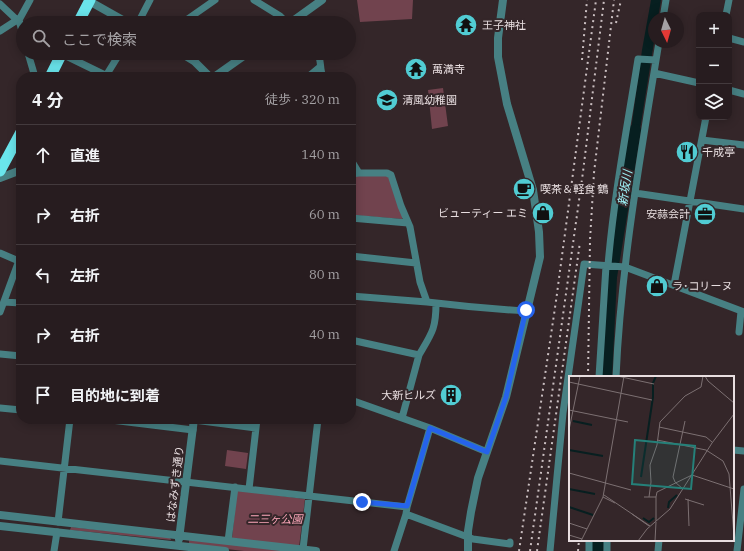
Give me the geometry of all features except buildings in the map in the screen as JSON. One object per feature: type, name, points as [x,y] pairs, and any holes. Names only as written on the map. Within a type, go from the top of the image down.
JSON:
[{"type":"highway","points":[[81,16],[88,0]]},
{"type":"highway","points":[[53,72],[59,60]]},
{"type":"highway","points":[[0,171],[16,141]]},
{"type":"street","points":[[20,16],[30,0]]},
{"type":"street","points":[[88,0],[116,16]]},
{"type":"street","points":[[142,16],[150,0]]},
{"type":"street","points":[[192,16],[215,0]]},
{"type":"street","points":[[254,0],[280,16]]},
{"type":"street","points":[[299,16],[322,0]]},
{"type":"street","points":[[468,551],[468,538],[473,499],[506,397],[540,256],[540,243],[533,190],[507,104],[498,57],[498,38],[503,0]]},
{"type":"street","points":[[664,12],[666,0]]},
{"type":"street","points":[[727,12],[729,0]]},
{"type":"street","points":[[0,4],[16,18]]},
{"type":"street","points":[[0,30],[16,21]]},
{"type":"street","points":[[732,39],[744,42]]},
{"type":"street","points":[[616,376],[624,267],[658,48]]},
{"type":"street","points":[[599,376],[607,266],[620,168],[638,59],[656,60]]},
{"type":"street","points":[[30,60],[34,72]]},
{"type":"street","points":[[74,60],[98,72]]},
{"type":"street","points":[[108,72],[116,60]]},
{"type":"street","points":[[192,60],[207,72]]},
{"type":"street","points":[[221,72],[238,60]]},
{"type":"street","points":[[320,60],[321,72]]},
{"type":"street","points":[[315,72],[320,68]]},
{"type":"street","points":[[654,73],[696,82]]},
{"type":"street","points":[[732,91],[744,94]]},
{"type":"street","points":[[674,285],[705,120]]},
{"type":"street","points":[[702,140],[744,145]]},
{"type":"street","points":[[356,168],[359,173]]},
{"type":"street","points":[[0,178],[16,172]]},
{"type":"street","points":[[356,173],[390,174],[410,227],[420,282],[427,302]]},
{"type":"street","points":[[635,193],[744,209]]},
{"type":"street","points":[[356,218],[408,223]]},
{"type":"street","points":[[0,253],[16,258]]},
{"type":"street","points":[[356,257],[416,263]]},
{"type":"street","points":[[550,551],[563,413],[584,264],[624,267],[743,312],[739,332]]},
{"type":"street","points":[[0,312],[16,270]]},
{"type":"street","points":[[356,296],[427,302],[453,306],[526,310]]},
{"type":"street","points":[[4,302],[16,303]]},
{"type":"street","points":[[402,418],[419,355],[433,331],[436,320],[436,303]]},
{"type":"street","points":[[356,341],[419,355]]},
{"type":"street","points":[[0,354],[16,356]]},
{"type":"street","points":[[356,402],[430,428],[487,452]]},
{"type":"street","points":[[0,408],[16,410]]},
{"type":"street","points":[[54,551],[69,424]]},
{"type":"street","points":[[143,424],[192,430]]},
{"type":"street","name":"はなみずき通り","points":[[178,548],[193,424]]},
{"type":"street","points":[[225,424],[256,428]]},
{"type":"street","points":[[249,489],[256,424]]},
{"type":"street","points":[[303,550],[317,424]]},
{"type":"street","points":[[394,551],[430,428]]},
{"type":"street","points":[[734,450],[744,451]]},
{"type":"street","points":[[0,461],[235,487],[407,510],[468,538],[510,544],[510,542]]},
{"type":"street","points":[[228,541],[235,487]]},
{"type":"street","points":[[737,551],[744,489]]},
{"type":"street","points":[[0,515],[316,551]]},
{"type":"street","points":[[57,532],[58,522]]},
{"type":"street","points":[[0,526],[178,548],[225,551]]},
{"type":"street","points":[[607,551],[608,541]]},
{"type":"street","points":[[658,551],[659,541]]},
{"type":"green space","points":[[357,0],[413,0],[412,19],[360,22]]},
{"type":"green space","points":[[443,88],[448,126],[432,129],[428,90]]},
{"type":"green space","points":[[356,176],[389,176],[403,217],[402,219],[356,215]]},
{"type":"green space","points":[[227,450],[248,453],[246,469],[225,466]]},
{"type":"green space","name":"二三ヶ公園","points":[[237,490],[305,499],[299,547],[232,538]]},
{"type":"green space","points":[[71,527],[170,537],[171,540],[70,530]]},
{"type":"green space","points":[[189,540],[292,551],[244,551],[191,545],[189,544]]},
{"type":"water","points":[[651,0],[661,0],[659,12],[649,12]]},
{"type":"water","points":[[648,17],[648,48],[653,48],[637,148],[629,145]]},
{"type":"waterway","name":"新坂川","points":[[606,376],[611,277],[635,130]]},
{"type":"waterway","name":"新坂川","points":[[597,551],[598,541]]},
{"type":"railway","points":[[582,60],[587,0]]},
{"type":"railway","points":[[519,551],[556,301],[596,0]]},
{"type":"railway","points":[[530,551],[583,172],[604,0]]},
{"type":"railway","points":[[588,376],[590,240],[594,173],[614,0]]},
{"type":"railway","points":[[616,23],[621,0]]},
{"type":"railway","points":[[537,551],[580,242]]},
{"type":"railway","points":[[578,551],[579,541]]},
{"type":"place","name":"王子神社","points":[[466,25]]},
{"type":"place","name":"萬満寺","points":[[416,69]]},
{"type":"place","name":"清風幼稚園","points":[[387,100]]},
{"type":"place","name":"千成亭","points":[[687,152]]},
{"type":"place","name":"喫茶＆軽食 鶴","points":[[524,189]]},
{"type":"place","name":"ビューティー エミ","points":[[543,213]]},
{"type":"place","name":"安蒜会計","points":[[705,214]]},
{"type":"place","name":"ラ･コリーヌ","points":[[657,286]]},
{"type":"place","name":"大新ヒルズ","points":[[451,395]]},
{"type":"route","points":[[362,502],[407,506],[430,428],[487,452],[506,397],[526,310]]}]
